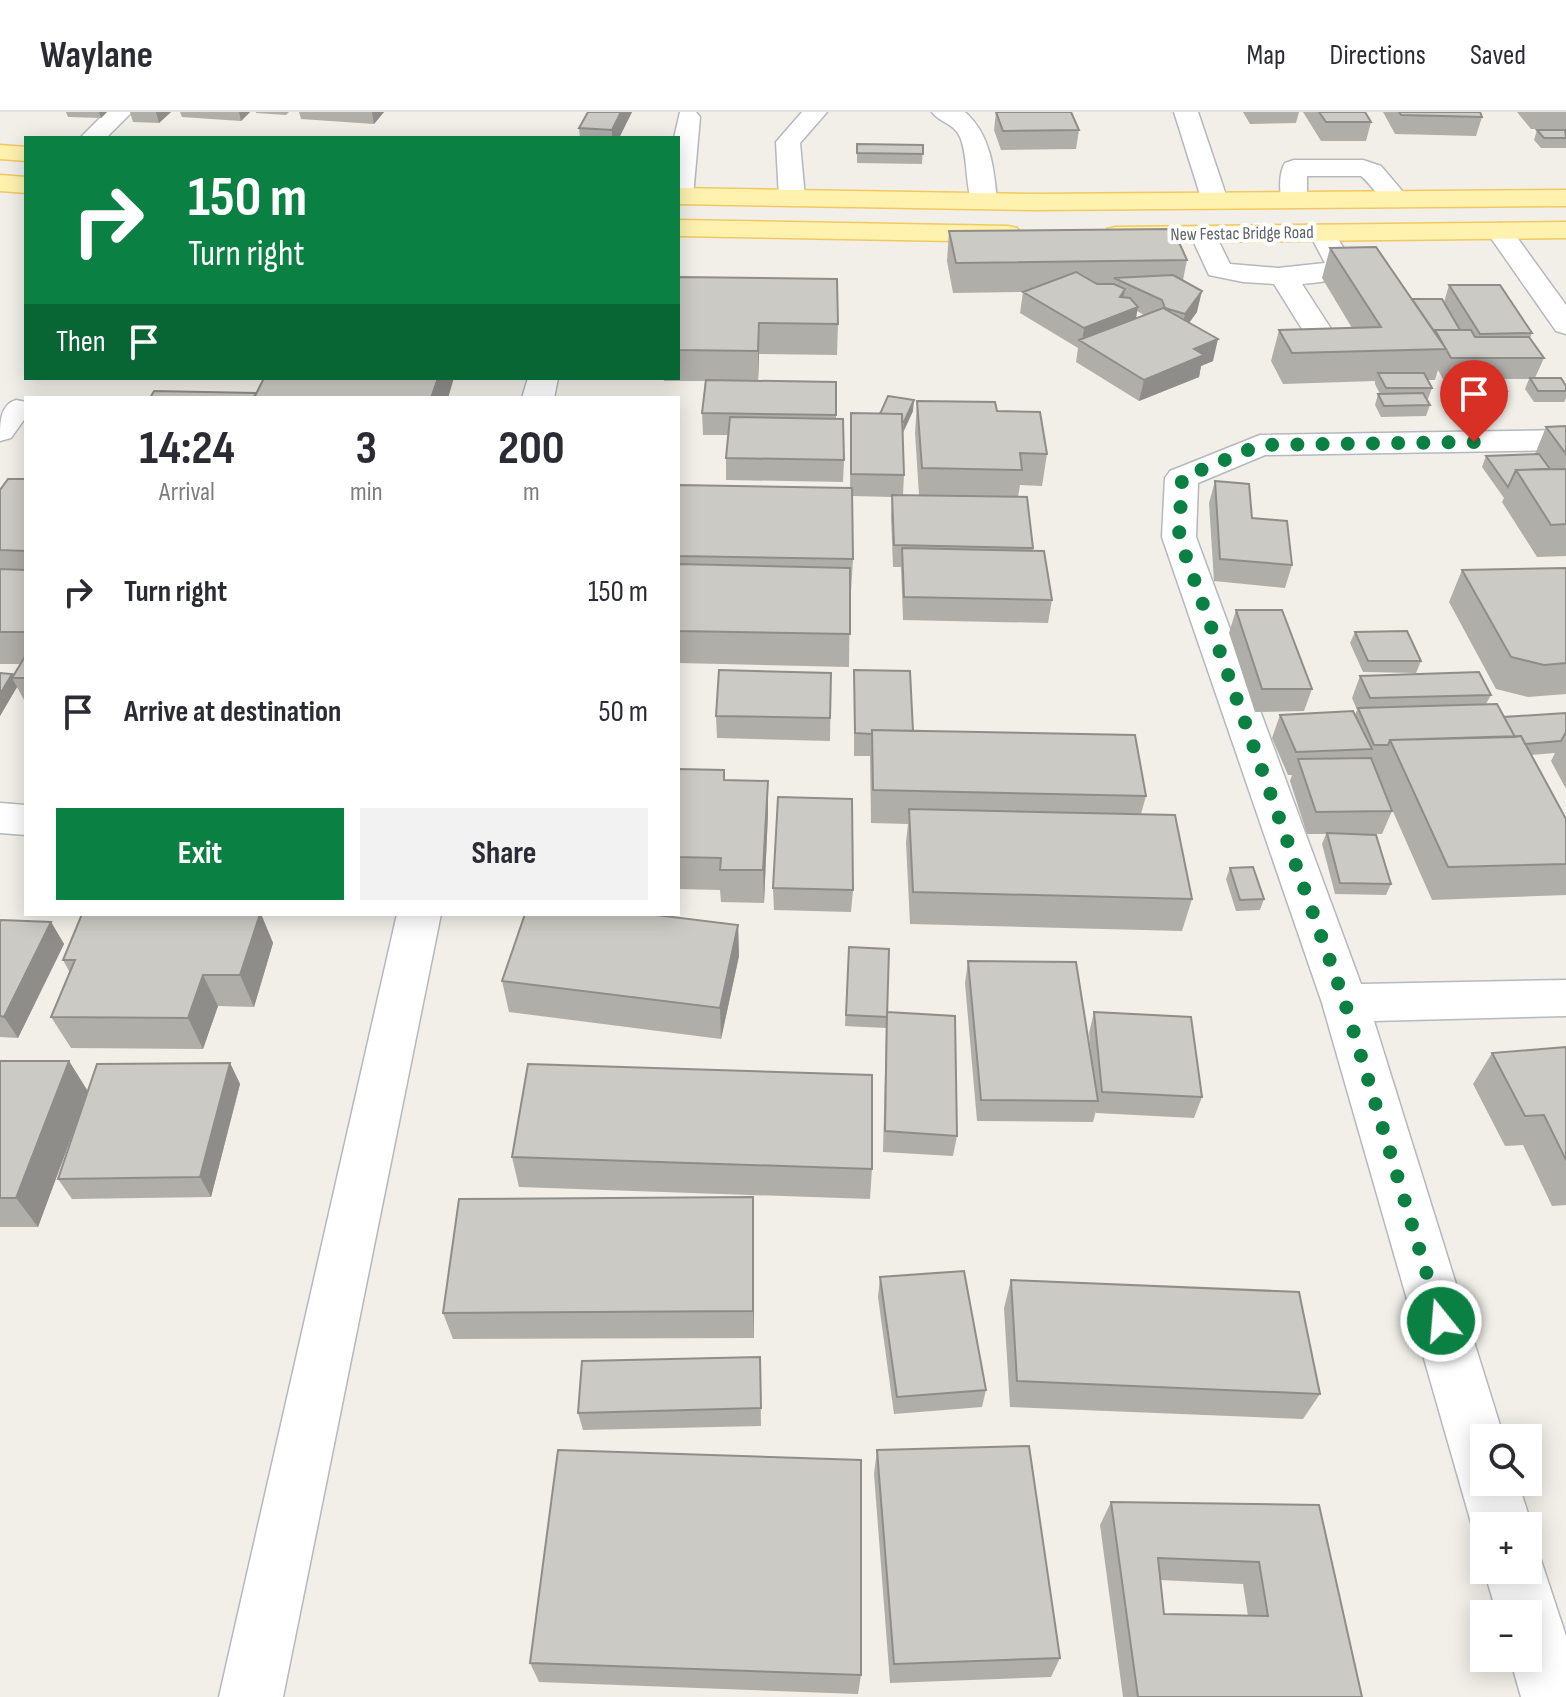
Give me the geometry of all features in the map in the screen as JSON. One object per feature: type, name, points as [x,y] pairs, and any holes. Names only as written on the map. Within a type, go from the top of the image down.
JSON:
[{"type":"main road","points":[[0,152],[24,154]]},
{"type":"main road","points":[[0,183],[24,185]]},
{"type":"main road","name":"New Festac Bridge Road","points":[[680,196],[984,201],[1566,198]]},
{"type":"main road","points":[[680,228],[1034,234]]},
{"type":"main road","name":"New Festac Bridge Road","points":[[1097,235],[1566,230]]},
{"type":"street","points":[[94,136],[120,112]]},
{"type":"street","points":[[792,198],[788,142],[815,112]]},
{"type":"street","points":[[944,112],[952,113],[966,125],[979,158],[984,201]]},
{"type":"street","points":[[1186,112],[1215,201]]},
{"type":"street","points":[[680,187],[688,117]]},
{"type":"street","points":[[1499,231],[1566,325]]},
{"type":"street","points":[[1203,234],[1219,269],[1233,273],[1282,275],[1327,273],[1337,268],[1339,264],[1322,233]]},
{"type":"street","points":[[1282,275],[1333,355]]},
{"type":"street","points":[[1471,1424],[1345,1003],[1179,537],[1182,478],[1260,445],[1566,440]]},
{"type":"street","points":[[0,818],[24,820]]},
{"type":"street","points":[[251,1697],[419,916]]},
{"type":"street","points":[[1345,1003],[1566,998]]},
{"type":"street","points":[[1519,1584],[1553,1697]]},
{"type":"building","points":[[588,112],[621,112],[612,130],[579,128]]},
{"type":"building","points":[[996,112],[1071,112],[1079,130],[1003,131]]},
{"type":"building","points":[[1319,112],[1365,112],[1371,122],[1326,122]]},
{"type":"building","points":[[1399,112],[1480,112],[1482,117],[1401,115]]},
{"type":"building","points":[[1537,130],[1565,130],[1566,138],[1544,138]]},
{"type":"building","points":[[857,144],[923,145],[923,154],[857,153]]},
{"type":"building","points":[[1173,229],[1187,260],[956,263],[949,231]]},
{"type":"building","points":[[1376,247],[1446,349],[1292,353],[1279,330],[1381,327],[1330,248]]},
{"type":"building","points":[[1076,272],[1097,284],[1114,284],[1125,289],[1120,297],[1130,298],[1138,307],[1084,328],[1023,292]]},
{"type":"building","points":[[1173,275],[1202,291],[1185,314],[1165,308],[1162,300],[1114,278]]},
{"type":"building","points":[[680,277],[837,279],[838,324],[759,323],[758,351],[680,350]]},
{"type":"building","points":[[1449,285],[1500,285],[1532,333],[1480,334]]},
{"type":"building","points":[[1412,299],[1442,299],[1460,330],[1434,331]]},
{"type":"building","points":[[1163,308],[1218,339],[1194,349],[1204,355],[1144,380],[1079,340]]},
{"type":"building","points":[[1435,330],[1471,330],[1475,337],[1529,337],[1544,358],[1451,358]]},
{"type":"building","points":[[1378,373],[1424,373],[1432,388],[1386,388]]},
{"type":"building","points":[[1457,378],[1498,378],[1507,391],[1464,391]]},
{"type":"building","points":[[1530,378],[1561,378],[1566,391],[1538,391]]},
{"type":"building","points":[[263,380],[437,380],[432,396],[255,396]]},
{"type":"building","points":[[706,380],[836,382],[836,415],[702,413]]},
{"type":"building","points":[[154,391],[256,393],[254,396],[151,396]]},
{"type":"building","points":[[1423,393],[1430,405],[1384,406],[1378,394]]},
{"type":"building","points":[[888,396],[914,400],[904,422],[902,414],[880,414]]},
{"type":"building","points":[[917,401],[995,402],[997,411],[1040,412],[1047,454],[1020,453],[1022,470],[922,468]]},
{"type":"building","points":[[851,413],[902,414],[904,475],[851,474]]},
{"type":"building","points":[[730,417],[843,419],[844,460],[726,458]]},
{"type":"building","points":[[1566,426],[1566,454],[1546,427]]},
{"type":"building","points":[[1539,454],[1550,469],[1516,470],[1508,487],[1486,456]]},
{"type":"building","points":[[1566,469],[1566,524],[1551,525],[1516,470]]},
{"type":"building","points":[[8,479],[24,479],[24,551],[0,550],[0,490]]},
{"type":"building","points":[[1215,481],[1249,484],[1252,518],[1287,521],[1292,565],[1220,559]]},
{"type":"building","points":[[680,485],[852,488],[853,559],[680,556]]},
{"type":"building","points":[[892,495],[1027,497],[1033,548],[894,545]]},
{"type":"building","points":[[902,548],[1044,551],[1052,600],[904,597]]},
{"type":"building","points":[[680,564],[850,568],[850,634],[680,631]]},
{"type":"building","points":[[1566,568],[1566,663],[1544,665],[1511,657],[1462,570]]},
{"type":"building","points":[[0,569],[24,570],[24,632],[0,632]]},
{"type":"building","points":[[1236,610],[1282,610],[1312,689],[1262,689]]},
{"type":"building","points":[[1407,631],[1421,661],[1368,661],[1355,632]]},
{"type":"building","points":[[24,658],[24,678],[12,678]]},
{"type":"building","points":[[719,670],[831,673],[830,718],[716,716]]},
{"type":"building","points":[[854,670],[910,671],[913,731],[872,730],[872,734],[855,733]]},
{"type":"building","points":[[1479,672],[1491,695],[1370,698],[1360,676]]},
{"type":"building","points":[[0,673],[12,674],[0,694]]},
{"type":"building","points":[[1497,704],[1515,737],[1390,740],[1388,745],[1374,745],[1358,708]]},
{"type":"building","points":[[1353,711],[1372,749],[1296,752],[1280,715]]},
{"type":"building","points":[[1566,713],[1566,732],[1561,741],[1525,744],[1521,736],[1515,737],[1504,717]]},
{"type":"building","points":[[872,730],[1135,735],[1146,796],[873,790]]},
{"type":"building","points":[[1521,736],[1566,819],[1566,864],[1448,867],[1390,740]]},
{"type":"building","points":[[1371,758],[1392,811],[1316,812],[1298,759]]},
{"type":"building","points":[[680,769],[724,770],[724,780],[768,781],[763,870],[720,870],[721,858],[680,857]]},
{"type":"building","points":[[778,797],[852,799],[853,890],[773,888]]},
{"type":"building","points":[[909,809],[1175,815],[1192,899],[913,892]]},
{"type":"building","points":[[1327,833],[1376,835],[1391,884],[1340,883]]},
{"type":"building","points":[[1253,867],[1264,899],[1240,900],[1230,868]]},
{"type":"building","points":[[81,916],[259,916],[240,975],[203,975],[188,1018],[51,1017],[75,960],[63,960]]},
{"type":"building","points":[[524,916],[664,916],[738,925],[720,1008],[502,981]]},
{"type":"building","points":[[1,920],[51,922],[4,1017],[0,1016]]},
{"type":"building","points":[[849,947],[889,949],[887,1017],[846,1015]]},
{"type":"building","points":[[968,961],[1076,962],[1098,1101],[981,1100]]},
{"type":"building","points":[[887,1012],[955,1016],[957,1136],[885,1131]]},
{"type":"building","points":[[1094,1012],[1191,1017],[1202,1097],[1102,1092]]},
{"type":"building","points":[[1566,1047],[1566,1160],[1544,1115],[1525,1116],[1492,1053]]},
{"type":"building","points":[[0,1061],[69,1061],[16,1198],[0,1198]]},
{"type":"building","points":[[230,1063],[200,1177],[58,1179],[97,1064]]},
{"type":"building","points":[[528,1064],[872,1075],[872,1169],[512,1157]]},
{"type":"building","points":[[753,1197],[753,1311],[443,1313],[459,1199]]},
{"type":"building","points":[[964,1271],[986,1390],[897,1397],[880,1277]]},
{"type":"building","points":[[1011,1280],[1299,1292],[1320,1394],[1017,1381]]},
{"type":"building","points":[[760,1357],[761,1408],[578,1413],[582,1361]]},
{"type":"building","points":[[1029,1446],[1060,1658],[894,1664],[877,1450]]},
{"type":"building","points":[[558,1450],[861,1460],[861,1675],[530,1663]]},
{"type":"building","points":[[1111,1502],[1319,1505],[1362,1697],[1138,1697]],"holes":[[[1158,1558],[1259,1562],[1268,1616],[1164,1614]]]},
{"type":"route","points":[[1441,1321],[1345,1003],[1179,537],[1182,478],[1260,445],[1474,442]]}]
